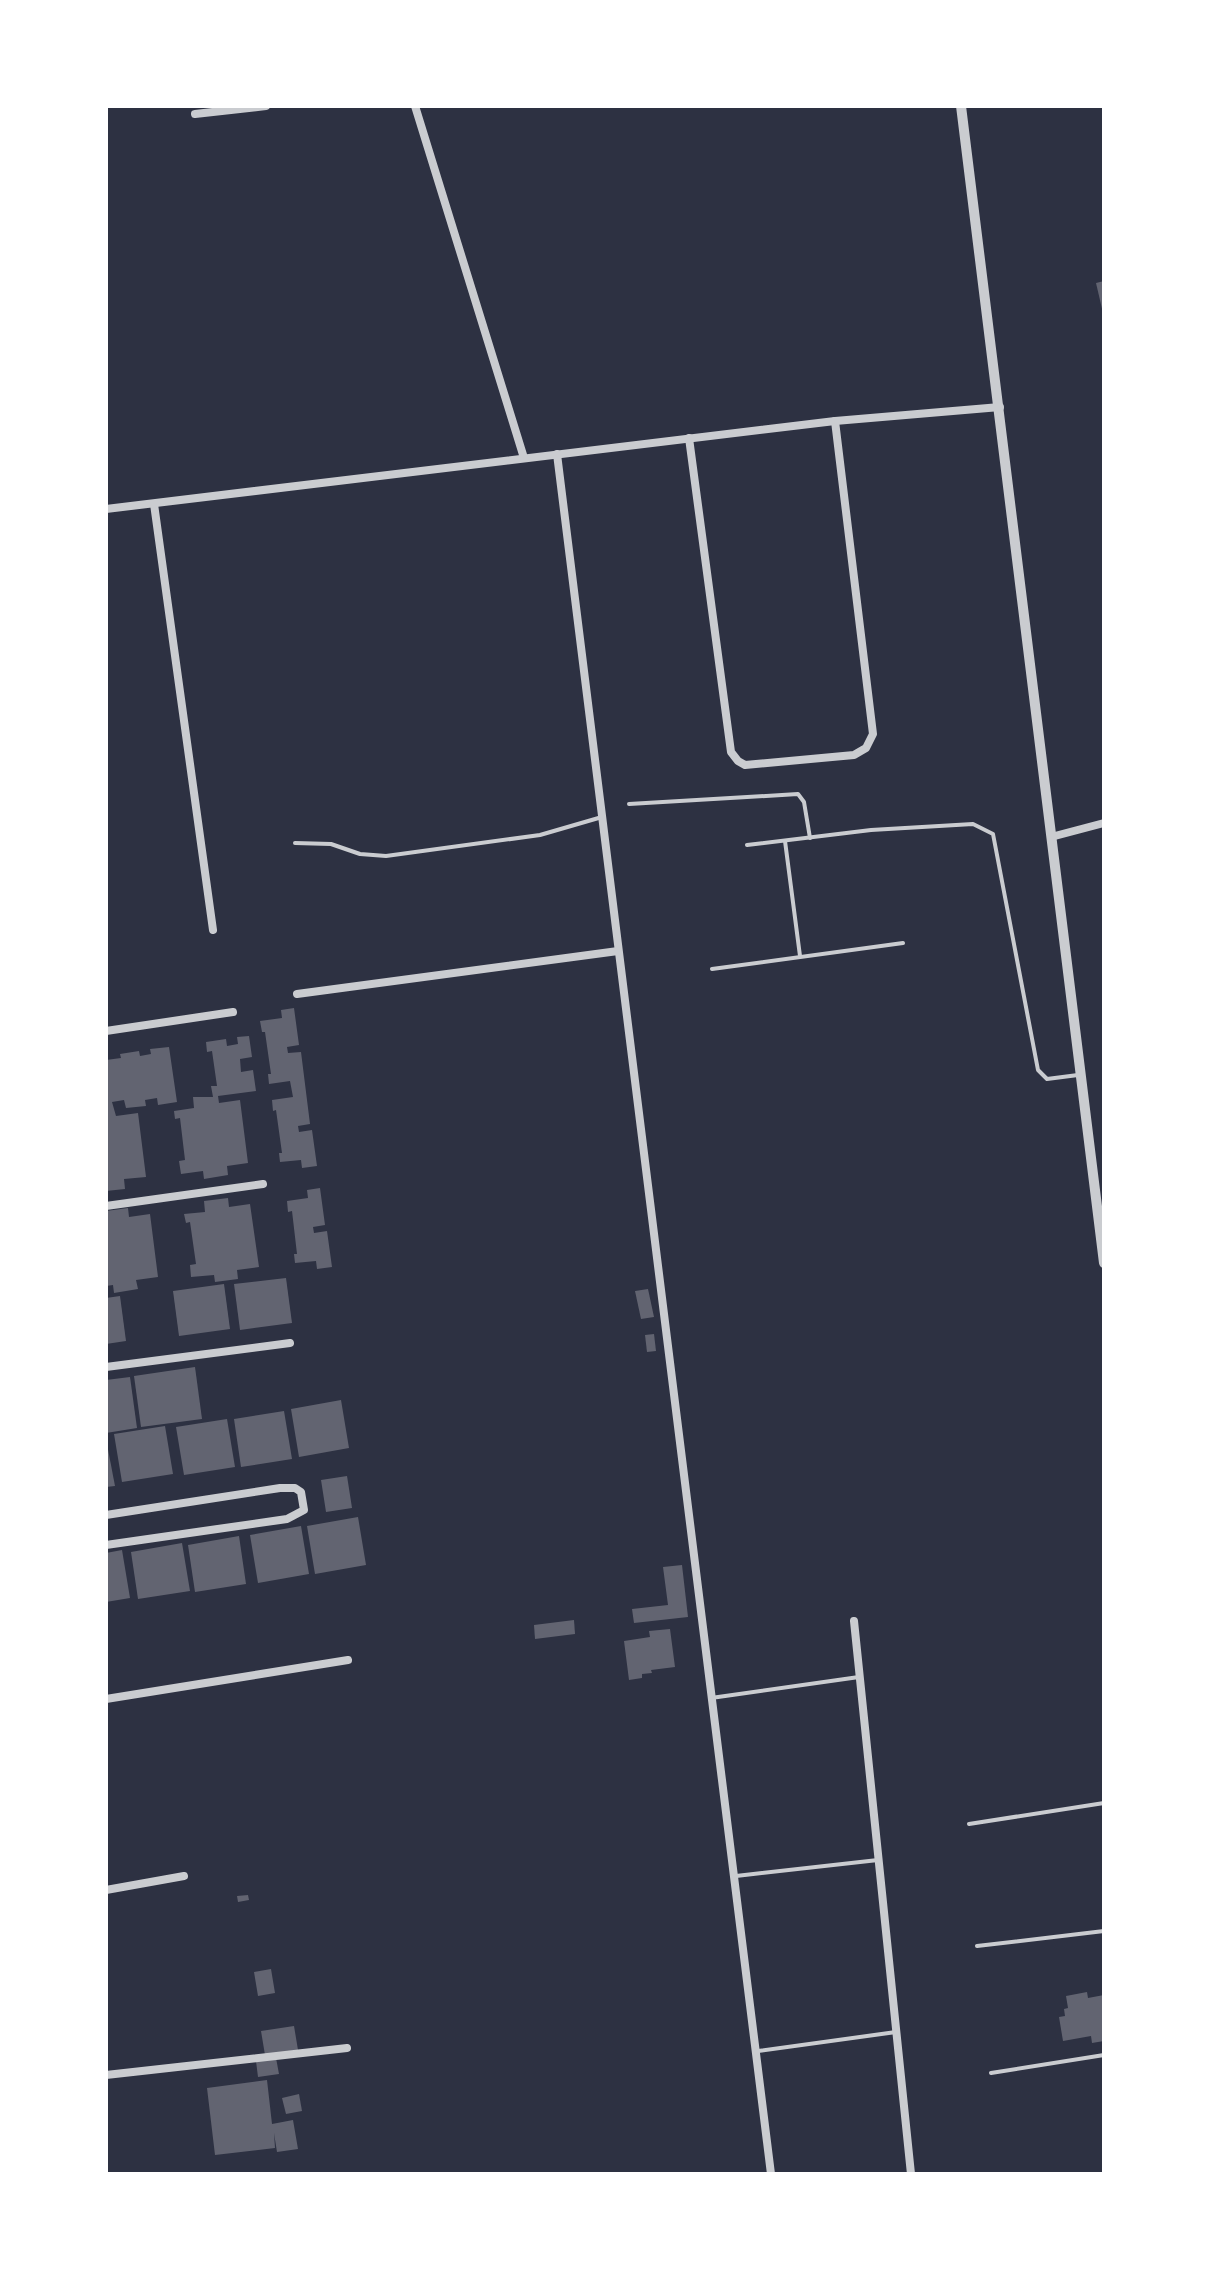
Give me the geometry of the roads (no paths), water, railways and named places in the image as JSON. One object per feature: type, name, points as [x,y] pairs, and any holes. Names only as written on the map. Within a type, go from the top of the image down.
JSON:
[{"type":"street","points":[[195,114],[266,106]]},
{"type":"street","points":[[415,106],[524,458]]},
{"type":"street","points":[[961,106],[1104,1263]]},
{"type":"street","points":[[106,509],[835,421],[1000,407]]},
{"type":"street","points":[[689,438],[731,752],[745,765],[854,755],[866,748],[873,734],[835,421]]},
{"type":"street","points":[[557,454],[771,2174]]},
{"type":"street","points":[[154,504],[213,930]]},
{"type":"street","points":[[1051,837],[1104,823]]},
{"type":"street","points":[[297,994],[618,951]]},
{"type":"street","points":[[106,1031],[233,1012]]},
{"type":"street","points":[[106,1206],[263,1184]]},
{"type":"street","points":[[106,1367],[290,1343]]},
{"type":"street","points":[[106,1515],[280,1488],[295,1488],[301,1492],[304,1510],[287,1519],[106,1545]]},
{"type":"street","points":[[854,1621],[911,2174]]},
{"type":"street","points":[[106,1699],[348,1660]]},
{"type":"street","points":[[106,1890],[184,1876]]},
{"type":"street","points":[[106,2075],[347,2048]]},
{"type":"lane","points":[[629,804],[798,794],[804,802],[810,838]]},
{"type":"lane","points":[[295,843],[331,844],[360,854],[386,856],[540,835],[602,817]]},
{"type":"lane","points":[[747,845],[871,830],[973,824],[993,834],[1038,1070],[1047,1079],[1080,1075]]},
{"type":"lane","points":[[785,841],[800,956]]},
{"type":"lane","points":[[712,969],[903,943]]},
{"type":"lane","points":[[711,1698],[859,1677]]},
{"type":"lane","points":[[969,1824],[1104,1803]]},
{"type":"lane","points":[[734,1876],[878,1860]]},
{"type":"lane","points":[[977,1946],[1104,1931]]},
{"type":"lane","points":[[755,2051],[896,2032]]},
{"type":"lane","points":[[991,2073],[1104,2055]]}]
